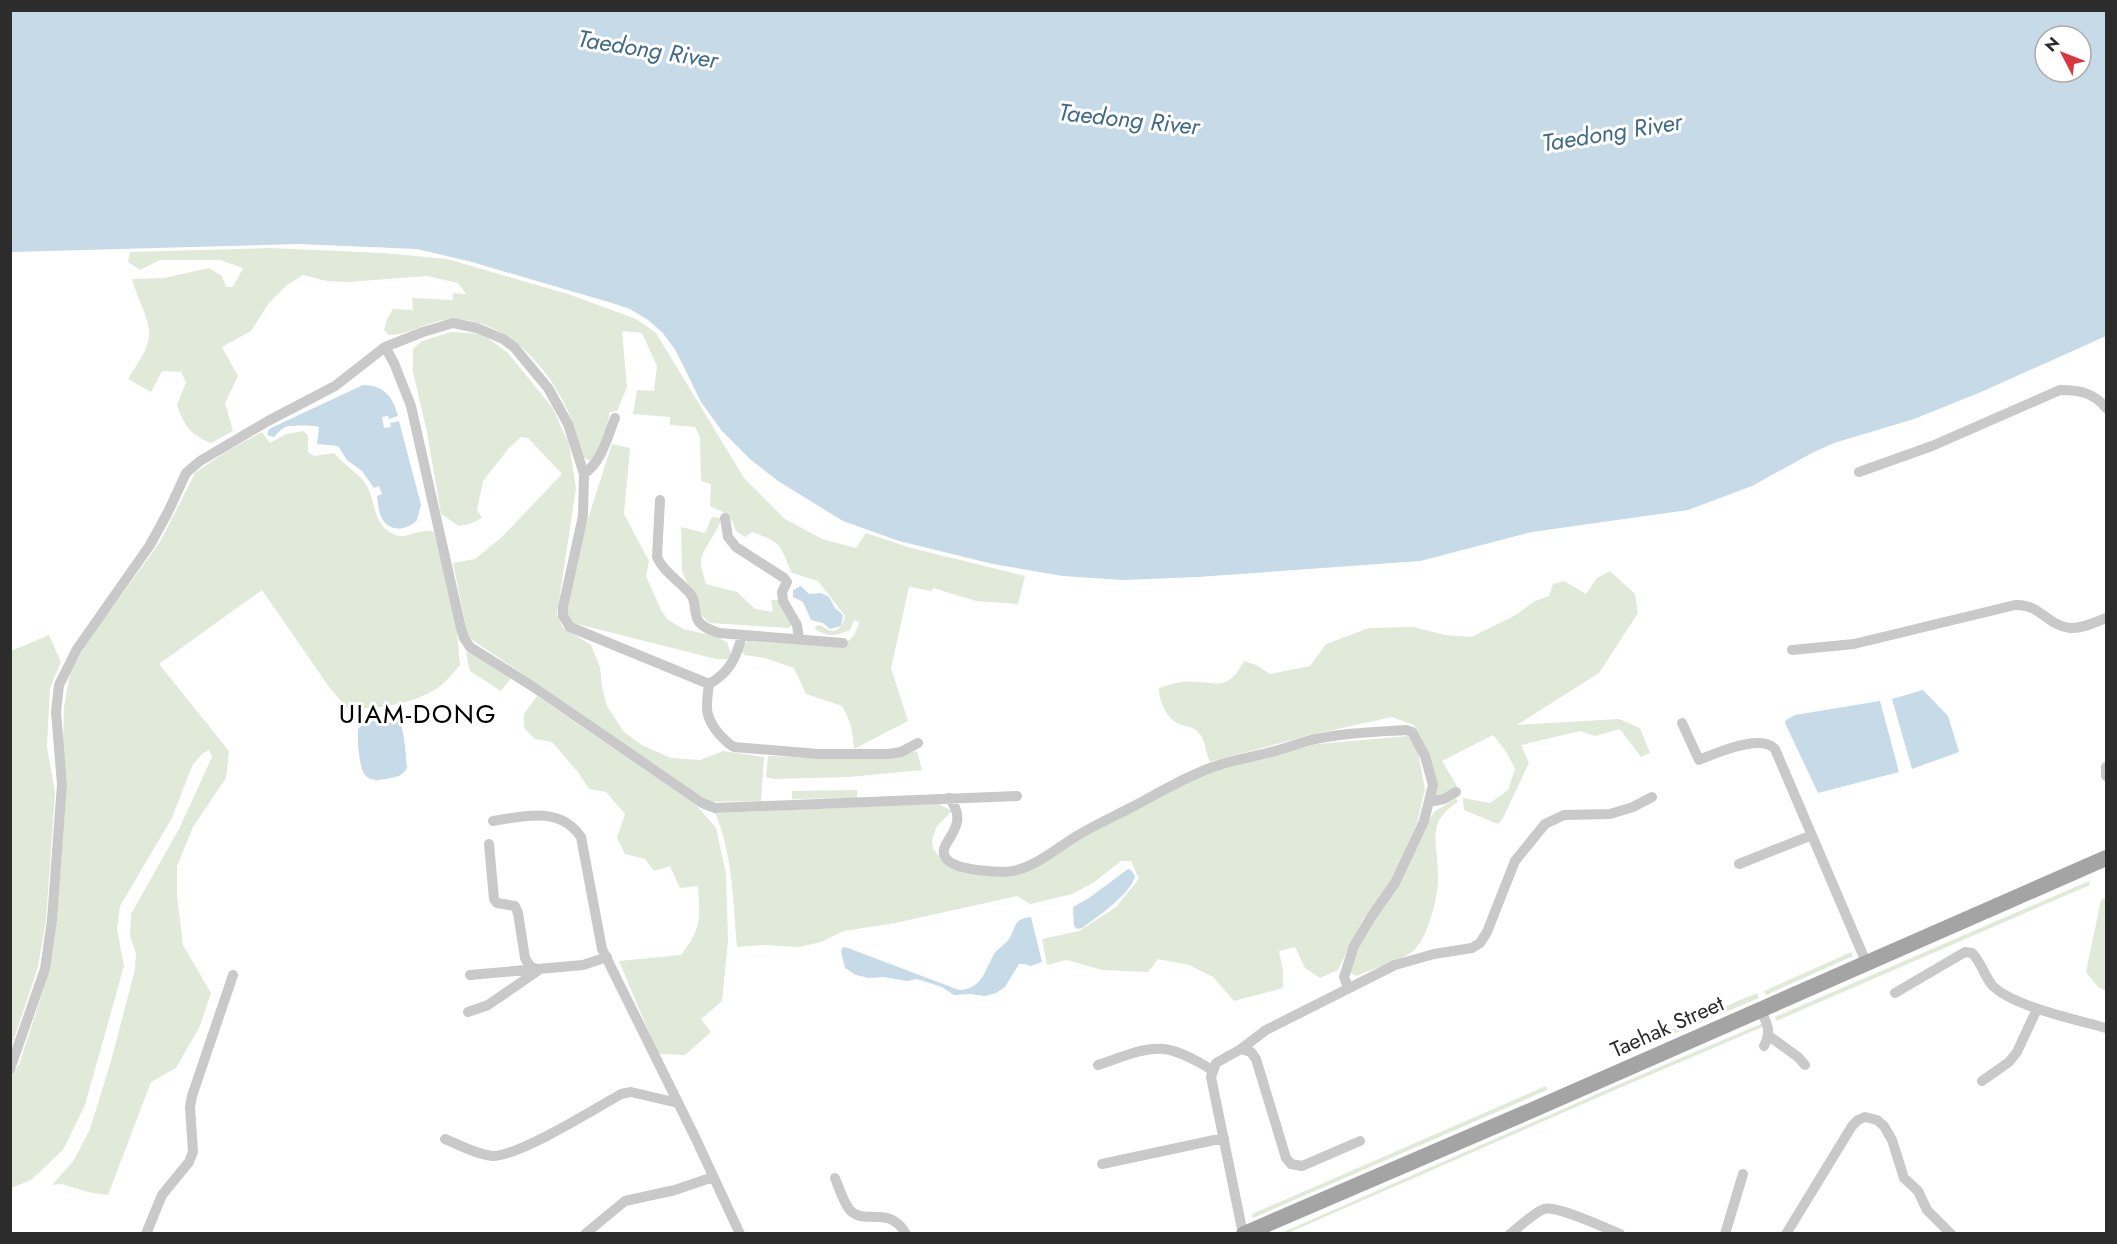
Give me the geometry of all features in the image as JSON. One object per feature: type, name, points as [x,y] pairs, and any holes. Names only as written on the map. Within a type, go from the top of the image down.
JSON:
[{"type":"main road","name":"Taehak Street","points":[[1244,1233],[2106,858]]},
{"type":"street","points":[[10,1069],[45,969],[52,920],[62,784],[56,712],[59,685],[77,649],[150,545],[186,473],[221,448],[335,386],[385,347],[453,323],[477,328],[503,339],[526,360],[558,402],[568,424],[584,474],[583,516],[563,607],[565,622],[570,627],[709,684],[717,680],[730,667],[737,656],[742,636]]},
{"type":"street","points":[[385,347],[411,406],[461,628],[470,647],[532,686],[702,803],[715,808],[1017,796]]},
{"type":"street","points":[[1859,472],[1932,446],[2060,390],[2074,390],[2090,394],[2106,408]]},
{"type":"street","points":[[584,474],[596,464],[615,418]]},
{"type":"street","points":[[660,500],[658,561],[690,595],[695,606],[696,618],[701,624],[719,633],[843,643]]},
{"type":"street","points":[[725,518],[728,537],[736,547],[787,582],[782,592],[783,600],[797,625],[799,639]]},
{"type":"street","points":[[1792,650],[1854,644],[2015,606],[2025,605],[2067,628],[2085,626],[2106,618]]},
{"type":"street","points":[[709,684],[706,714],[711,725],[729,745],[734,747],[818,754],[889,754],[901,752],[918,743]]},
{"type":"street","points":[[1682,723],[1699,760],[1738,744],[1770,744],[1775,748],[1866,962]]},
{"type":"street","points":[[949,798],[956,806],[958,818],[957,827],[944,847],[943,854],[947,860],[954,864],[998,872],[1017,870],[1037,861],[1080,834],[1217,765],[1320,739],[1406,730],[1412,732],[1425,756],[1433,785],[1429,802],[1424,821],[1395,883],[1354,946],[1344,976],[1348,987]]},
{"type":"street","points":[[2106,767],[2106,777]]},
{"type":"street","points":[[1429,802],[1444,799],[1456,792]]},
{"type":"street","points":[[1244,1233],[1211,1077],[1216,1063],[1241,1049],[1266,1030],[1395,965],[1434,954],[1472,948],[1480,943],[1487,932],[1515,861],[1545,824],[1564,815],[1610,814],[1633,807],[1652,797]]},
{"type":"street","points":[[493,821],[537,814],[561,819],[574,827],[581,837],[598,935],[740,1233]]},
{"type":"street","points":[[1739,864],[1812,835]]},
{"type":"street","points":[[489,844],[494,898],[497,903],[515,906],[525,958],[530,966],[539,970]]},
{"type":"street","points":[[1895,993],[1965,952],[1972,953],[1993,986],[2037,1009],[2106,1028]]},
{"type":"street","points":[[470,975],[539,970],[582,964],[607,957]]},
{"type":"street","points":[[468,1012],[488,1005],[539,970]]},
{"type":"street","points":[[146,1233],[162,1195],[189,1162],[193,1152],[190,1107],[192,1096],[233,975]]},
{"type":"street","points":[[1761,1009],[1768,1028],[1767,1041],[1798,1057],[1805,1065]]},
{"type":"street","points":[[1982,1082],[2009,1062],[2017,1052],[2037,1009]]},
{"type":"street","points":[[1098,1065],[1143,1049],[1165,1048],[1177,1050],[1212,1070]]},
{"type":"street","points":[[1241,1049],[1251,1052],[1256,1059],[1286,1158],[1291,1164],[1302,1166],[1360,1141]]},
{"type":"street","points":[[445,1139],[482,1154],[503,1155],[525,1147],[621,1095],[631,1092],[678,1103]]},
{"type":"street","points":[[1786,1233],[1852,1126],[1865,1117],[1877,1120],[1884,1126],[1892,1140],[1904,1178],[1918,1191],[1927,1210],[1951,1233]]},
{"type":"street","points":[[1102,1164],[1224,1138]]},
{"type":"street","points":[[1725,1233],[1743,1174]]},
{"type":"street","points":[[585,1233],[625,1201],[675,1190],[713,1177]]},
{"type":"street","points":[[835,1178],[849,1210],[860,1216],[889,1216],[901,1225],[906,1233]]},
{"type":"street","points":[[1510,1233],[1543,1209],[1551,1208],[1620,1233]]},
{"type":"green space","points":[[270,248],[384,253],[447,259],[568,294],[636,319],[656,333],[744,478],[785,519],[822,539],[856,548],[866,533],[911,548],[1025,576],[1018,604],[976,601],[933,588],[932,591],[909,587],[891,668],[908,721],[854,749],[851,727],[842,706],[806,694],[794,668],[765,658],[744,655],[741,649],[749,639],[842,646],[853,636],[859,622],[854,620],[850,630],[836,635],[824,634],[815,629],[820,625],[833,631],[839,629],[845,616],[818,581],[792,573],[782,551],[775,542],[752,532],[745,537],[736,531],[732,521],[725,513],[710,506],[711,484],[701,481],[700,437],[695,427],[670,425],[670,417],[633,414],[637,390],[654,391],[657,366],[642,333],[622,331],[627,387],[617,411],[610,412],[601,445],[590,461],[583,457],[574,427],[559,393],[536,362],[507,337],[491,327],[473,321],[454,319],[397,334],[389,335],[384,330],[393,309],[413,310],[412,298],[453,300],[453,293],[466,294],[458,283],[427,276],[348,282],[327,281],[303,275],[287,285],[269,303],[251,331],[222,347],[238,376],[225,403],[233,431],[211,443],[204,440],[189,428],[177,405],[186,382],[181,372],[162,371],[151,392],[128,379],[143,354],[149,337],[146,315],[132,279],[164,278],[209,268],[222,276],[226,287],[233,287],[243,268],[220,260],[160,260],[140,270],[128,262],[130,252]]},
{"type":"green space","points":[[451,332],[482,334],[507,352],[552,407],[569,444],[576,488],[557,614],[562,627],[591,645],[600,667],[607,706],[624,732],[642,745],[671,758],[700,760],[723,751],[764,757],[761,801],[704,802],[468,637],[453,563],[475,559],[502,537],[562,474],[528,438],[521,437],[509,448],[483,481],[477,510],[482,518],[459,526],[441,514],[427,432],[413,372],[413,349],[422,341]]},
{"type":"green space","points":[[304,431],[308,436],[308,452],[314,456],[334,453],[364,481],[378,519],[387,530],[398,536],[423,531],[434,532],[456,622],[460,665],[434,691],[410,701],[389,706],[347,708],[329,687],[262,590],[159,664],[229,751],[226,778],[193,827],[177,866],[177,896],[183,945],[211,993],[200,1026],[176,1068],[151,1082],[108,1195],[62,1184],[52,1185],[74,1160],[90,1129],[111,1061],[135,970],[136,953],[130,936],[131,914],[179,829],[212,757],[209,750],[202,754],[192,766],[172,818],[120,906],[117,929],[124,966],[85,1105],[63,1150],[31,1180],[11,1188],[10,1075],[19,1065],[50,969],[57,919],[67,781],[63,742],[64,707],[70,674],[87,642],[160,542],[195,473],[227,451],[262,432],[270,443],[286,434]]},
{"type":"green space","points":[[612,444],[630,448],[624,514],[649,561],[646,576],[661,610],[667,619],[683,629],[715,636],[727,642],[731,654],[728,659],[716,659],[573,623],[568,616],[567,607],[584,531]]},
{"type":"green space","points":[[712,517],[721,518],[702,558],[701,566],[706,584],[737,592],[755,609],[773,612],[771,600],[779,600],[792,624],[789,628],[710,623],[702,616],[682,571],[681,527],[705,533]]},
{"type":"green space","points":[[1610,571],[1635,594],[1638,613],[1599,673],[1517,725],[1619,719],[1640,728],[1650,753],[1641,757],[1620,729],[1595,736],[1580,731],[1521,745],[1529,763],[1498,824],[1464,810],[1463,798],[1490,803],[1508,790],[1515,769],[1507,753],[1493,735],[1442,761],[1457,786],[1448,793],[1434,796],[1428,753],[1414,725],[1392,717],[1310,735],[1210,762],[1200,734],[1170,718],[1160,698],[1159,688],[1173,684],[1193,682],[1218,684],[1231,679],[1244,661],[1270,674],[1310,666],[1326,644],[1369,628],[1413,627],[1445,635],[1471,637],[1514,616],[1535,601],[1549,596],[1553,584],[1564,581],[1586,594],[1597,578]]},
{"type":"green space","points":[[49,635],[61,662],[50,688],[47,747],[55,793],[46,920],[38,967],[11,1048],[11,651]]},
{"type":"green space","points":[[470,651],[512,677],[501,691],[470,671],[466,653]]},
{"type":"green space","points":[[537,696],[696,805],[716,828],[726,874],[728,941],[722,1001],[701,1019],[711,1032],[685,1055],[658,1054],[619,961],[681,955],[693,937],[698,923],[698,886],[680,888],[670,866],[654,871],[645,859],[625,854],[617,838],[625,814],[606,792],[589,789],[578,772],[552,742],[535,739],[524,728],[524,714]]},
{"type":"green space","points":[[1408,736],[1418,752],[1425,789],[1417,823],[1392,880],[1363,919],[1338,970],[1320,978],[1305,968],[1295,947],[1279,951],[1283,988],[1234,1001],[1213,977],[1189,965],[1158,959],[1148,972],[1102,970],[1067,960],[1047,965],[1042,939],[1079,931],[1116,907],[1139,879],[1131,861],[1121,861],[1093,883],[1072,894],[1030,904],[1017,896],[895,923],[844,931],[821,942],[799,947],[765,945],[737,947],[729,862],[715,813],[939,804],[952,811],[937,826],[932,839],[933,849],[943,861],[1003,876],[1219,768],[1317,744]]},
{"type":"green space","points":[[917,751],[922,770],[849,777],[773,779],[766,777],[768,756],[862,758]]},
{"type":"green space","points":[[857,790],[857,798],[792,799],[792,791]]},
{"type":"green space","points":[[1456,798],[1458,802],[1441,817],[1437,826],[1437,893],[1428,927],[1418,946],[1402,958],[1357,976],[1347,972],[1356,946],[1434,812]]},
{"type":"green space","points":[[2089,881],[2090,885],[1776,1021],[1775,1017]]},
{"type":"green space","points":[[2106,898],[2106,991],[2098,987],[2086,972],[2101,900]]},
{"type":"green space","points":[[1851,952],[1853,956],[1766,995],[1764,991]]},
{"type":"green space","points":[[1757,993],[1759,998],[1664,1038],[1662,1033]]},
{"type":"green space","points":[[1763,1023],[1765,1026],[1288,1233],[1279,1234],[1622,1083]]},
{"type":"green space","points":[[1546,1086],[1547,1090],[1253,1218],[1252,1214]]},
{"type":"water","name":"Taedong River","points":[[10,11],[2106,11],[2106,336],[1981,392],[1914,419],[1834,443],[1752,486],[1688,510],[1532,532],[1420,561],[1123,580],[1063,576],[993,564],[899,541],[843,521],[778,481],[750,459],[722,431],[701,402],[676,351],[662,332],[630,309],[472,262],[417,249],[298,244],[11,252]]},
{"type":"water","points":[[363,385],[377,387],[386,393],[398,416],[389,419],[388,416],[382,417],[384,428],[391,427],[390,423],[399,421],[421,505],[417,520],[408,527],[392,527],[384,521],[378,506],[377,496],[382,494],[379,486],[374,488],[362,471],[347,460],[338,446],[317,444],[319,427],[288,426],[274,437],[267,435],[269,429]]},
{"type":"water","points":[[801,586],[809,594],[821,593],[829,597],[835,608],[843,615],[841,626],[830,629],[823,623],[811,620],[803,602],[793,597],[793,590]]},
{"type":"water","points":[[1923,690],[1948,716],[1959,752],[1912,769],[1892,699]]},
{"type":"water","points":[[1880,701],[1899,772],[1818,793],[1785,723],[1786,720],[1795,715]]},
{"type":"water","points":[[373,721],[399,721],[404,739],[407,768],[401,775],[376,780],[364,774],[359,755],[358,729],[363,724]]},
{"type":"water","points":[[1128,869],[1135,876],[1127,890],[1104,912],[1082,928],[1077,929],[1074,926],[1073,907]]},
{"type":"water","points":[[1031,917],[1042,962],[1031,966],[1019,964],[1005,987],[985,996],[954,995],[942,987],[917,979],[907,981],[856,975],[845,968],[841,951],[843,947],[848,948],[959,990],[966,989],[981,979],[994,954],[1009,939],[1016,924]]},
{"type":"district","name":"UIAM-DONG","points":[[418,714]]}]
